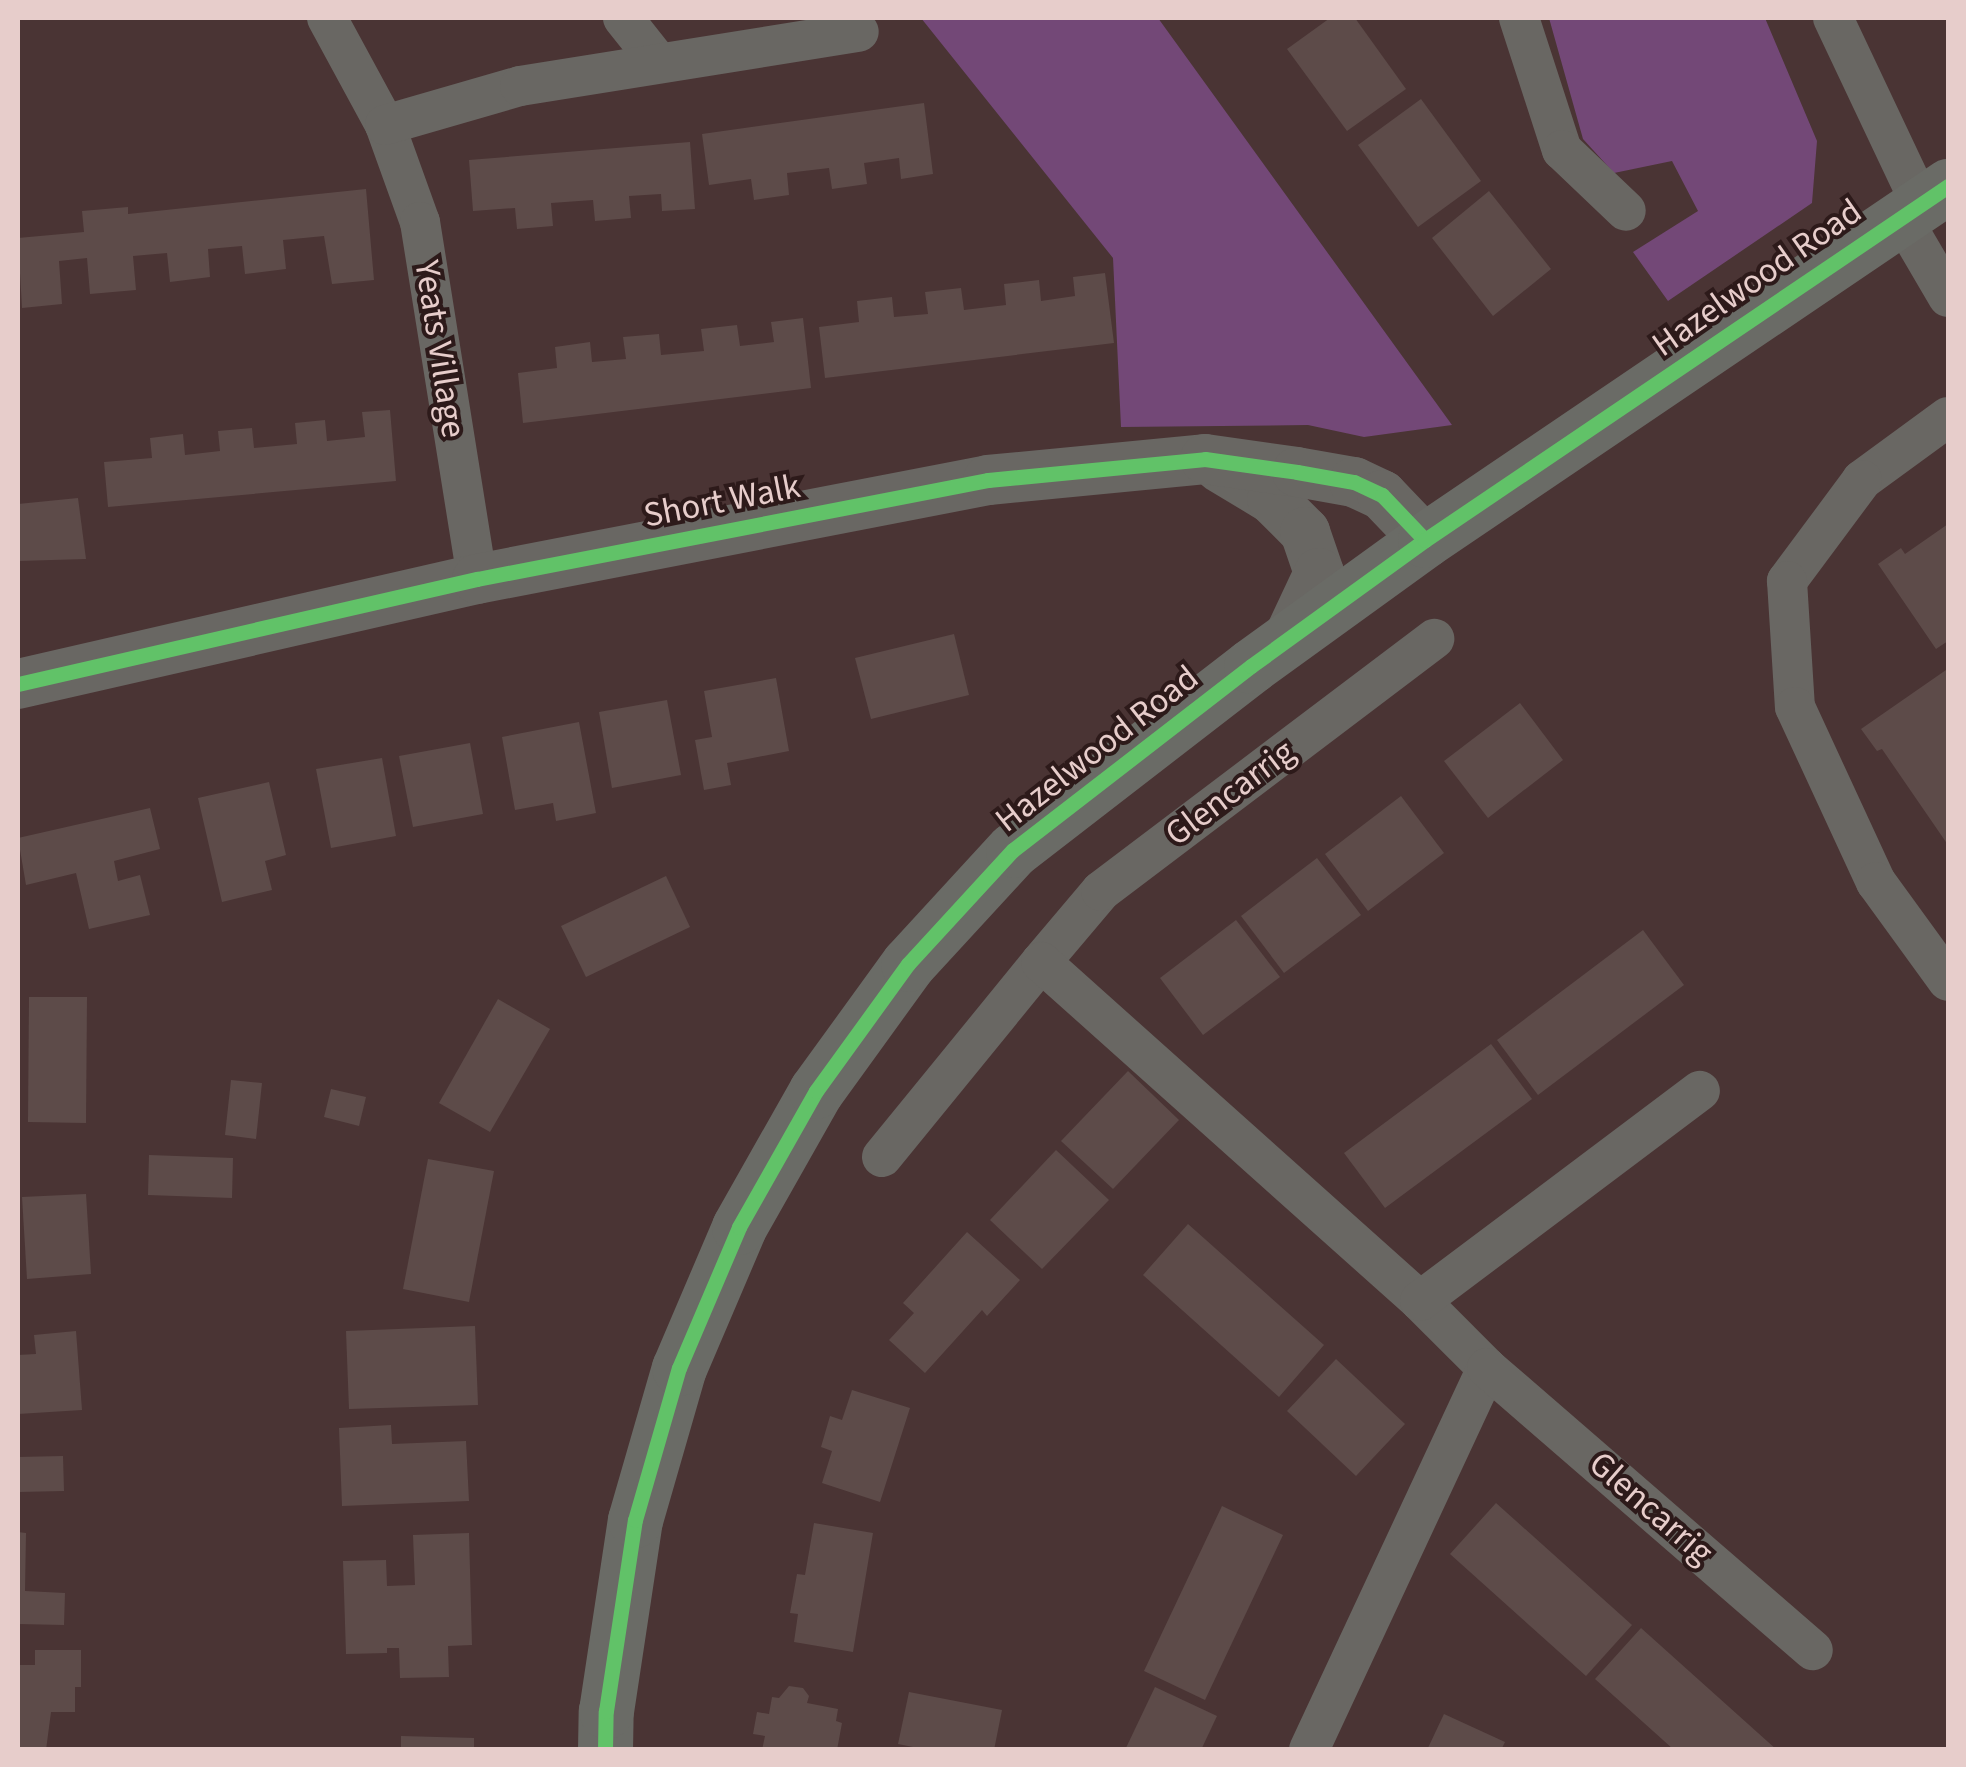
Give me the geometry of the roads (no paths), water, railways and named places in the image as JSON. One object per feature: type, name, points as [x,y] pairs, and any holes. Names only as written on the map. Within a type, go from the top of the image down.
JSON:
[{"type":"main road","name":"Hazelwood Road","points":[[605,1750],[606,1711],[635,1520],[679,1368],[739,1228],[816,1091],[908,964],[1014,850],[1288,639],[1425,540],[1923,201]]},
{"type":"street","name":"Yeats Village","points":[[327,18],[385,124],[420,222],[477,579]]},
{"type":"street","points":[[623,18],[658,62]]},
{"type":"street","points":[[1519,18],[1562,150],[1626,211]]},
{"type":"street","points":[[1833,18],[1923,201],[1948,297]]},
{"type":"street","points":[[385,124],[482,94],[658,62],[860,32]]},
{"type":"street","points":[[1948,417],[1862,480],[1787,582],[1795,707],[1876,882],[1948,980]]},
{"type":"street","points":[[1205,460],[1272,499],[1304,532],[1319,573],[1288,639]]},
{"type":"street","name":"Short Walk","points":[[18,684],[477,579],[988,480],[1205,460],[1354,482],[1382,494],[1425,540]]},
{"type":"street","name":"Glencarrig","points":[[882,1156],[1101,890],[1434,639]]},
{"type":"street","name":"Glencarrig","points":[[1041,962],[1420,1300],[1488,1368],[1813,1650]]},
{"type":"street","points":[[1420,1300],[1700,1092]]},
{"type":"street","points":[[1309,1750],[1488,1368]]}]
